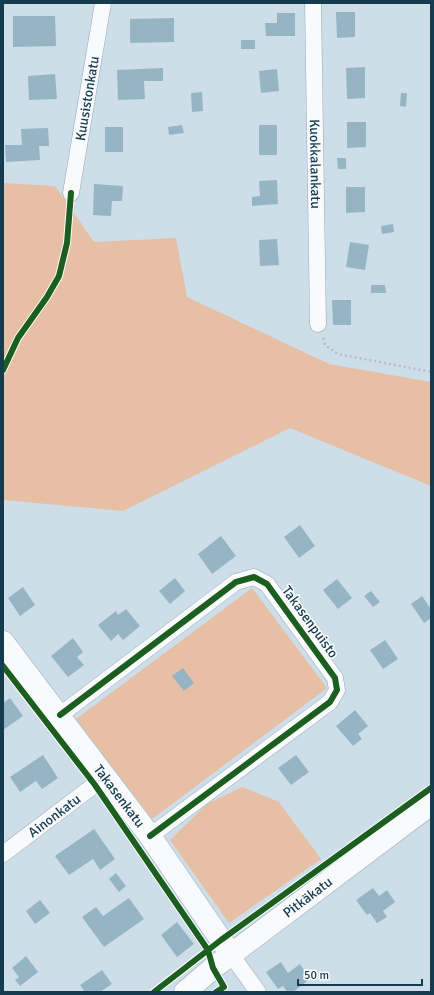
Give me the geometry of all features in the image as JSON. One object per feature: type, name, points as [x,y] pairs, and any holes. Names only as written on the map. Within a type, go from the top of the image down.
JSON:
[{"type":"street","name":"Kuusistonkatu","points":[[71,193],[103,3]]},
{"type":"street","name":"Kuokkalankatu","points":[[313,3],[318,324]]},
{"type":"street","name":"Takasenpuisto","points":[[60,716],[236,582],[254,577],[267,584],[335,678],[337,690],[330,702],[150,836]]},
{"type":"street","name":"Takasenkatu","points":[[3,642],[150,836],[258,992]]},
{"type":"street","name":"Ainonkatu","points":[[3,854],[105,777]]},
{"type":"street","name":"Pitkäkatu","points":[[185,992],[213,968],[232,956],[431,804]]},
{"type":"path","points":[[318,324],[325,345],[338,354],[431,372]]},
{"type":"shaded area","points":[[3,183],[55,186],[94,242],[176,238],[187,297],[329,364],[431,382],[431,486],[290,428],[123,511],[3,500]]},
{"type":"shaded area","points":[[252,588],[327,688],[152,819],[76,719]]},
{"type":"shaded area","points":[[242,787],[279,802],[321,859],[229,923],[170,840],[207,804]]},
{"type":"building","points":[[336,12],[355,12],[355,37],[337,38]]},
{"type":"building","points":[[277,13],[295,13],[295,36],[266,36],[265,23],[277,23]]},
{"type":"building","points":[[13,16],[55,16],[56,46],[13,47]]},
{"type":"building","points":[[174,18],[174,42],[130,43],[130,19]]},
{"type":"building","points":[[241,40],[255,40],[255,49],[241,49]]},
{"type":"building","points":[[365,67],[365,98],[347,99],[346,68]]},
{"type":"building","points":[[163,68],[163,81],[144,81],[145,99],[118,100],[117,70]]},
{"type":"building","points":[[277,69],[279,91],[261,93],[259,71]]},
{"type":"building","points":[[55,74],[57,99],[29,100],[28,76]]},
{"type":"building","points":[[202,92],[203,111],[192,112],[191,93]]},
{"type":"building","points":[[401,93],[407,93],[406,107],[400,106]]},
{"type":"building","points":[[347,122],[366,122],[366,147],[347,148]]},
{"type":"building","points":[[182,125],[184,133],[169,135],[168,127]]},
{"type":"building","points":[[259,125],[277,125],[277,155],[259,155]]},
{"type":"building","points":[[105,127],[123,127],[123,152],[105,152]]},
{"type":"building","points":[[48,128],[49,146],[39,146],[40,160],[6,162],[5,145],[22,145],[21,129]]},
{"type":"building","points":[[337,158],[346,158],[346,169],[338,169]]},
{"type":"building","points":[[277,180],[278,204],[252,206],[252,197],[260,196],[259,181]]},
{"type":"building","points":[[94,184],[123,186],[122,201],[112,201],[111,216],[93,215]]},
{"type":"building","points":[[346,187],[365,187],[365,212],[346,213]]},
{"type":"building","points":[[393,224],[394,232],[382,234],[381,226]]},
{"type":"building","points":[[277,239],[279,265],[260,266],[259,240]]},
{"type":"building","points":[[350,242],[369,245],[365,270],[346,267]]},
{"type":"building","points":[[371,285],[385,285],[386,293],[371,293]]},
{"type":"building","points":[[332,300],[351,300],[351,325],[333,325]]},
{"type":"building","points":[[300,525],[315,546],[299,558],[284,537]]},
{"type":"building","points":[[221,536],[236,556],[212,574],[198,554]]},
{"type":"building","points":[[175,578],[185,591],[170,604],[159,591]]},
{"type":"building","points":[[337,579],[352,598],[338,609],[323,590]]},
{"type":"building","points":[[23,587],[35,605],[20,616],[8,598]]},
{"type":"building","points":[[371,591],[380,602],[373,607],[364,596]]},
{"type":"building","points":[[422,596],[431,609],[431,618],[424,623],[411,604]]},
{"type":"building","points":[[126,609],[140,626],[123,640],[118,634],[111,641],[98,625],[116,611],[118,615]]},
{"type":"building","points":[[73,638],[83,652],[77,657],[84,665],[68,677],[51,656]]},
{"type":"building","points":[[385,640],[398,659],[383,669],[370,650]]},
{"type":"building","points":[[183,668],[194,683],[184,691],[172,676]]},
{"type":"building","points":[[10,698],[23,716],[3,730],[3,703]]},
{"type":"building","points":[[355,710],[368,726],[358,734],[362,739],[353,746],[336,726]]},
{"type":"building","points":[[43,755],[58,778],[42,789],[36,781],[20,792],[10,777]]},
{"type":"building","points":[[296,755],[309,772],[291,785],[278,768]]},
{"type":"building","points":[[94,829],[115,859],[100,870],[93,859],[69,875],[55,856]]},
{"type":"building","points":[[116,873],[126,886],[119,892],[109,879]]},
{"type":"building","points":[[373,888],[379,896],[387,890],[395,902],[383,911],[387,917],[377,923],[370,913],[367,915],[356,900]]},
{"type":"building","points":[[129,898],[144,919],[104,947],[82,917],[96,907],[103,916]]},
{"type":"building","points":[[40,900],[50,913],[35,924],[26,911]]},
{"type":"building","points":[[177,922],[194,944],[177,957],[161,935]]},
{"type":"building","points":[[26,956],[38,972],[20,986],[15,980],[19,977],[12,968]]},
{"type":"building","points":[[281,962],[288,973],[300,964],[310,979],[293,992],[287,992],[283,986],[278,989],[266,972]]},
{"type":"building","points":[[102,970],[112,984],[100,992],[85,992],[80,985]]},
{"type":"cycle path","points":[[3,370],[18,338],[47,297],[59,276],[67,243],[71,193]]},
{"type":"cycle path","points":[[60,715],[236,582],[254,577],[267,584],[335,678],[337,690],[330,702],[150,836]]},
{"type":"cycle path","points":[[3,666],[95,785],[208,950],[213,968],[224,987],[216,992]]},
{"type":"cycle path","points":[[154,992],[221,940],[431,788]]}]
